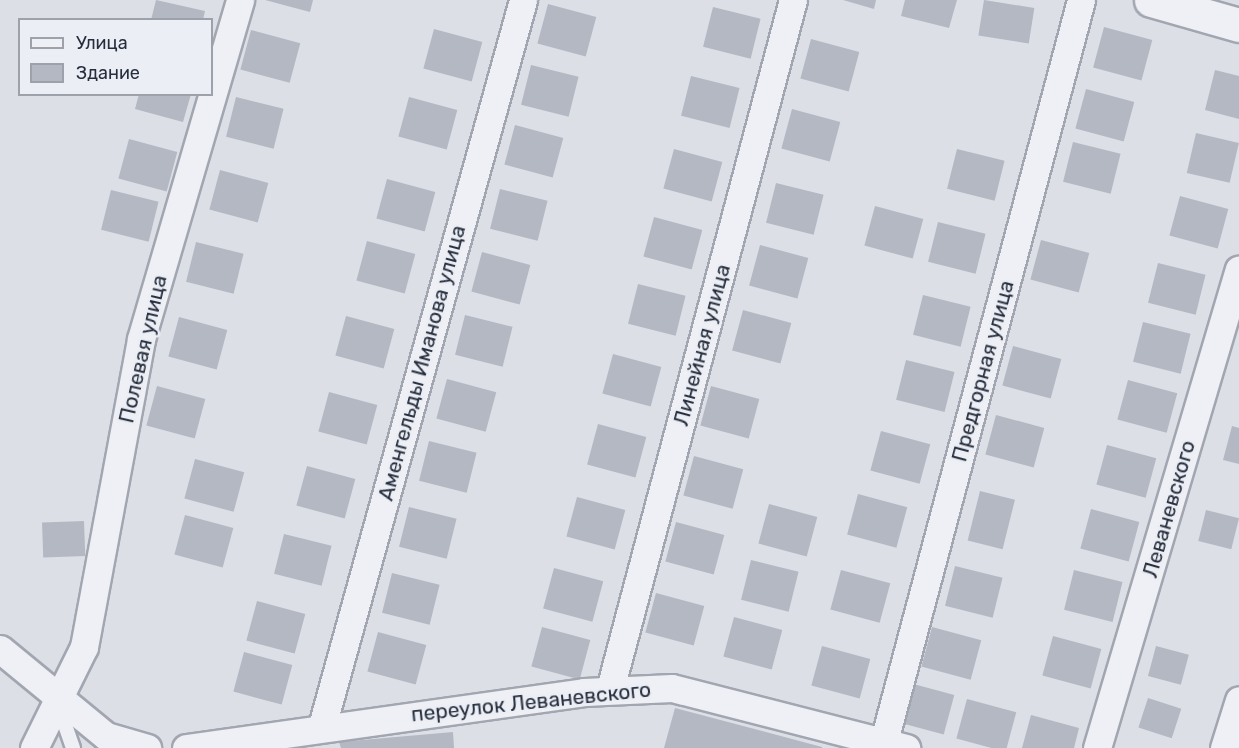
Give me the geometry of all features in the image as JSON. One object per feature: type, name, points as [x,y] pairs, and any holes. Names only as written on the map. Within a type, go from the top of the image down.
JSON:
[{"type":"street","name":"Полевая улица","points":[[213,92],[240,0]]},
{"type":"street","name":"Аменгельды Иманова улица","points":[[322,726],[523,0]]},
{"type":"street","name":"Линейная улица","points":[[610,689],[793,0]]},
{"type":"street","name":"Предгорная улица","points":[[895,745],[1081,0]]},
{"type":"street","points":[[1151,0],[1239,25]]},
{"type":"street","name":"Полевая улица","points":[[34,748],[84,647],[141,339],[212,96]]},
{"type":"street","name":"Леваневского","points":[[1097,748],[1239,270]]},
{"type":"street","points":[[0,649],[57,700],[106,736],[147,748]]},
{"type":"street","name":"переулок Леваневского","points":[[186,748],[322,726],[610,689],[672,688],[895,745]]},
{"type":"street","points":[[1224,748],[1239,700]]},
{"type":"lane","points":[[57,700],[73,748]]},
{"type":"building","points":[[156,0],[205,11],[203,18],[152,18]]},
{"type":"building","points":[[265,0],[313,0],[310,12]]},
{"type":"building","points":[[843,0],[876,0],[874,9]]},
{"type":"building","points":[[905,0],[957,0],[949,28],[901,16]]},
{"type":"building","points":[[984,0],[1034,8],[1029,44],[978,36]]},
{"type":"building","points":[[548,4],[596,17],[586,57],[537,44]]},
{"type":"building","points":[[713,7],[761,19],[751,59],[703,47]]},
{"type":"building","points":[[1104,27],[1152,40],[1141,81],[1093,68]]},
{"type":"building","points":[[434,29],[482,42],[472,82],[423,69]]},
{"type":"building","points":[[251,30],[300,43],[290,83],[240,70]]},
{"type":"building","points":[[811,39],[859,52],[849,92],[800,79]]},
{"type":"building","points":[[531,65],[579,77],[569,117],[521,105]]},
{"type":"building","points":[[1215,70],[1239,76],[1239,119],[1205,110]]},
{"type":"building","points":[[691,76],[740,88],[730,128],[681,116]]},
{"type":"building","points":[[1086,89],[1134,102],[1124,142],[1075,129]]},
{"type":"building","points":[[138,96],[190,96],[183,122],[135,109]]},
{"type":"building","points":[[236,97],[284,109],[274,149],[226,137]]},
{"type":"building","points":[[409,97],[457,110],[447,150],[398,137]]},
{"type":"building","points":[[792,109],[840,122],[830,162],[781,149]]},
{"type":"building","points":[[515,125],[563,138],[553,178],[504,165]]},
{"type":"building","points":[[1196,133],[1239,143],[1230,183],[1187,173]]},
{"type":"building","points":[[129,139],[177,152],[167,192],[118,179]]},
{"type":"building","points":[[1073,142],[1121,154],[1111,194],[1063,182]]},
{"type":"building","points":[[674,149],[722,162],[712,202],[663,189]]},
{"type":"building","points":[[957,149],[1005,161],[995,201],[947,189]]},
{"type":"building","points":[[220,170],[268,183],[258,223],[209,210]]},
{"type":"building","points":[[387,179],[435,192],[425,232],[376,219]]},
{"type":"building","points":[[776,183],[824,195],[814,235],[766,223]]},
{"type":"building","points":[[500,189],[548,201],[538,241],[490,229]]},
{"type":"building","points":[[111,190],[159,202],[149,242],[101,230]]},
{"type":"building","points":[[1180,196],[1228,209],[1218,249],[1169,236]]},
{"type":"building","points":[[875,206],[923,219],[913,259],[864,246]]},
{"type":"building","points":[[654,217],[702,230],[692,270],[643,257]]},
{"type":"building","points":[[938,222],[986,234],[976,274],[928,262]]},
{"type":"building","points":[[1041,240],[1089,253],[1079,293],[1030,280]]},
{"type":"building","points":[[367,241],[415,254],[405,294],[356,281]]},
{"type":"building","points":[[196,242],[244,254],[234,294],[186,282]]},
{"type":"building","points":[[760,245],[808,258],[797,299],[749,286]]},
{"type":"building","points":[[482,252],[530,265],[520,305],[471,292]]},
{"type":"building","points":[[1158,263],[1206,275],[1196,315],[1148,303]]},
{"type":"building","points":[[638,284],[686,296],[676,336],[628,324]]},
{"type":"building","points":[[923,295],[971,307],[961,347],[913,335]]},
{"type":"building","points":[[743,310],[791,323],[780,364],[732,351]]},
{"type":"building","points":[[465,315],[513,327],[503,367],[455,355]]},
{"type":"building","points":[[346,316],[394,329],[384,369],[335,356]]},
{"type":"building","points":[[179,317],[227,330],[217,370],[168,357]]},
{"type":"building","points":[[1143,322],[1191,334],[1181,374],[1133,362]]},
{"type":"building","points":[[1013,346],[1061,359],[1051,399],[1002,386]]},
{"type":"building","points":[[613,354],[661,367],[651,407],[602,394]]},
{"type":"building","points":[[906,360],[955,372],[945,412],[896,400]]},
{"type":"building","points":[[447,379],[496,392],[486,432],[436,419]]},
{"type":"building","points":[[1128,380],[1177,393],[1167,433],[1117,420]]},
{"type":"building","points":[[157,386],[205,399],[195,439],[146,426]]},
{"type":"building","points":[[711,386],[759,399],[749,439],[700,426]]},
{"type":"building","points":[[329,392],[377,405],[367,445],[318,432]]},
{"type":"building","points":[[996,415],[1044,428],[1034,468],[985,455]]},
{"type":"building","points":[[598,424],[646,437],[635,478],[587,465]]},
{"type":"building","points":[[1232,426],[1239,428],[1239,464],[1223,460]]},
{"type":"building","points":[[881,431],[930,444],[920,484],[870,471]]},
{"type":"building","points":[[429,441],[477,453],[467,493],[419,481]]},
{"type":"building","points":[[1107,445],[1156,458],[1146,498],[1096,485]]},
{"type":"building","points":[[694,456],[743,469],[733,509],[683,496]]},
{"type":"building","points":[[195,459],[244,472],[234,512],[184,499]]},
{"type":"building","points":[[307,466],[355,479],[345,519],[296,506]]},
{"type":"building","points":[[980,491],[1015,500],[1003,549],[968,540]]},
{"type":"building","points":[[858,494],[907,507],[896,548],[847,535]]},
{"type":"building","points":[[577,497],[625,510],[615,550],[566,537]]},
{"type":"building","points":[[769,504],[817,517],[807,557],[758,544]]},
{"type":"building","points":[[409,507],[457,519],[447,559],[399,547]]},
{"type":"building","points":[[1091,509],[1139,522],[1129,562],[1080,549]]},
{"type":"building","points":[[1206,510],[1239,518],[1231,549],[1198,541]]},
{"type":"building","points":[[185,515],[233,528],[223,568],[174,555]]},
{"type":"building","points":[[84,521],[85,556],[43,557],[42,522]]},
{"type":"building","points":[[676,522],[724,535],[714,575],[665,562]]},
{"type":"building","points":[[284,534],[332,546],[322,586],[274,574]]},
{"type":"building","points":[[751,560],[799,572],[789,612],[741,600]]},
{"type":"building","points":[[955,566],[1003,578],[993,618],[945,606]]},
{"type":"building","points":[[554,568],[603,581],[592,622],[543,609]]},
{"type":"building","points":[[841,570],[890,583],[880,623],[830,610]]},
{"type":"building","points":[[1074,570],[1123,582],[1113,622],[1064,610]]},
{"type":"building","points":[[392,573],[440,585],[430,625],[382,613]]},
{"type":"building","points":[[656,593],[704,606],[694,646],[645,633]]},
{"type":"building","points":[[257,601],[305,614],[295,654],[246,641]]},
{"type":"building","points":[[734,617],[782,630],[772,670],[723,657]]},
{"type":"building","points":[[542,627],[590,640],[580,680],[531,667]]},
{"type":"building","points":[[932,627],[981,640],[971,680],[921,667]]},
{"type":"building","points":[[378,632],[426,645],[416,685],[367,672]]},
{"type":"building","points":[[1053,636],[1101,649],[1091,689],[1042,676]]},
{"type":"building","points":[[822,646],[870,659],[860,699],[811,686]]},
{"type":"building","points":[[1156,646],[1189,655],[1181,685],[1148,676]]},
{"type":"building","points":[[244,652],[292,665],[282,705],[233,692]]},
{"type":"building","points":[[906,682],[954,695],[944,735],[895,722]]},
{"type":"building","points":[[1148,698],[1181,709],[1172,738],[1138,727]]},
{"type":"building","points":[[967,699],[1016,712],[1007,748],[991,748],[956,739]]},
{"type":"building","points":[[675,708],[822,747],[822,748],[664,748]]},
{"type":"building","points":[[1031,715],[1079,728],[1074,748],[1022,748]]},
{"type":"building","points":[[453,732],[454,748],[341,748],[339,742]]}]
